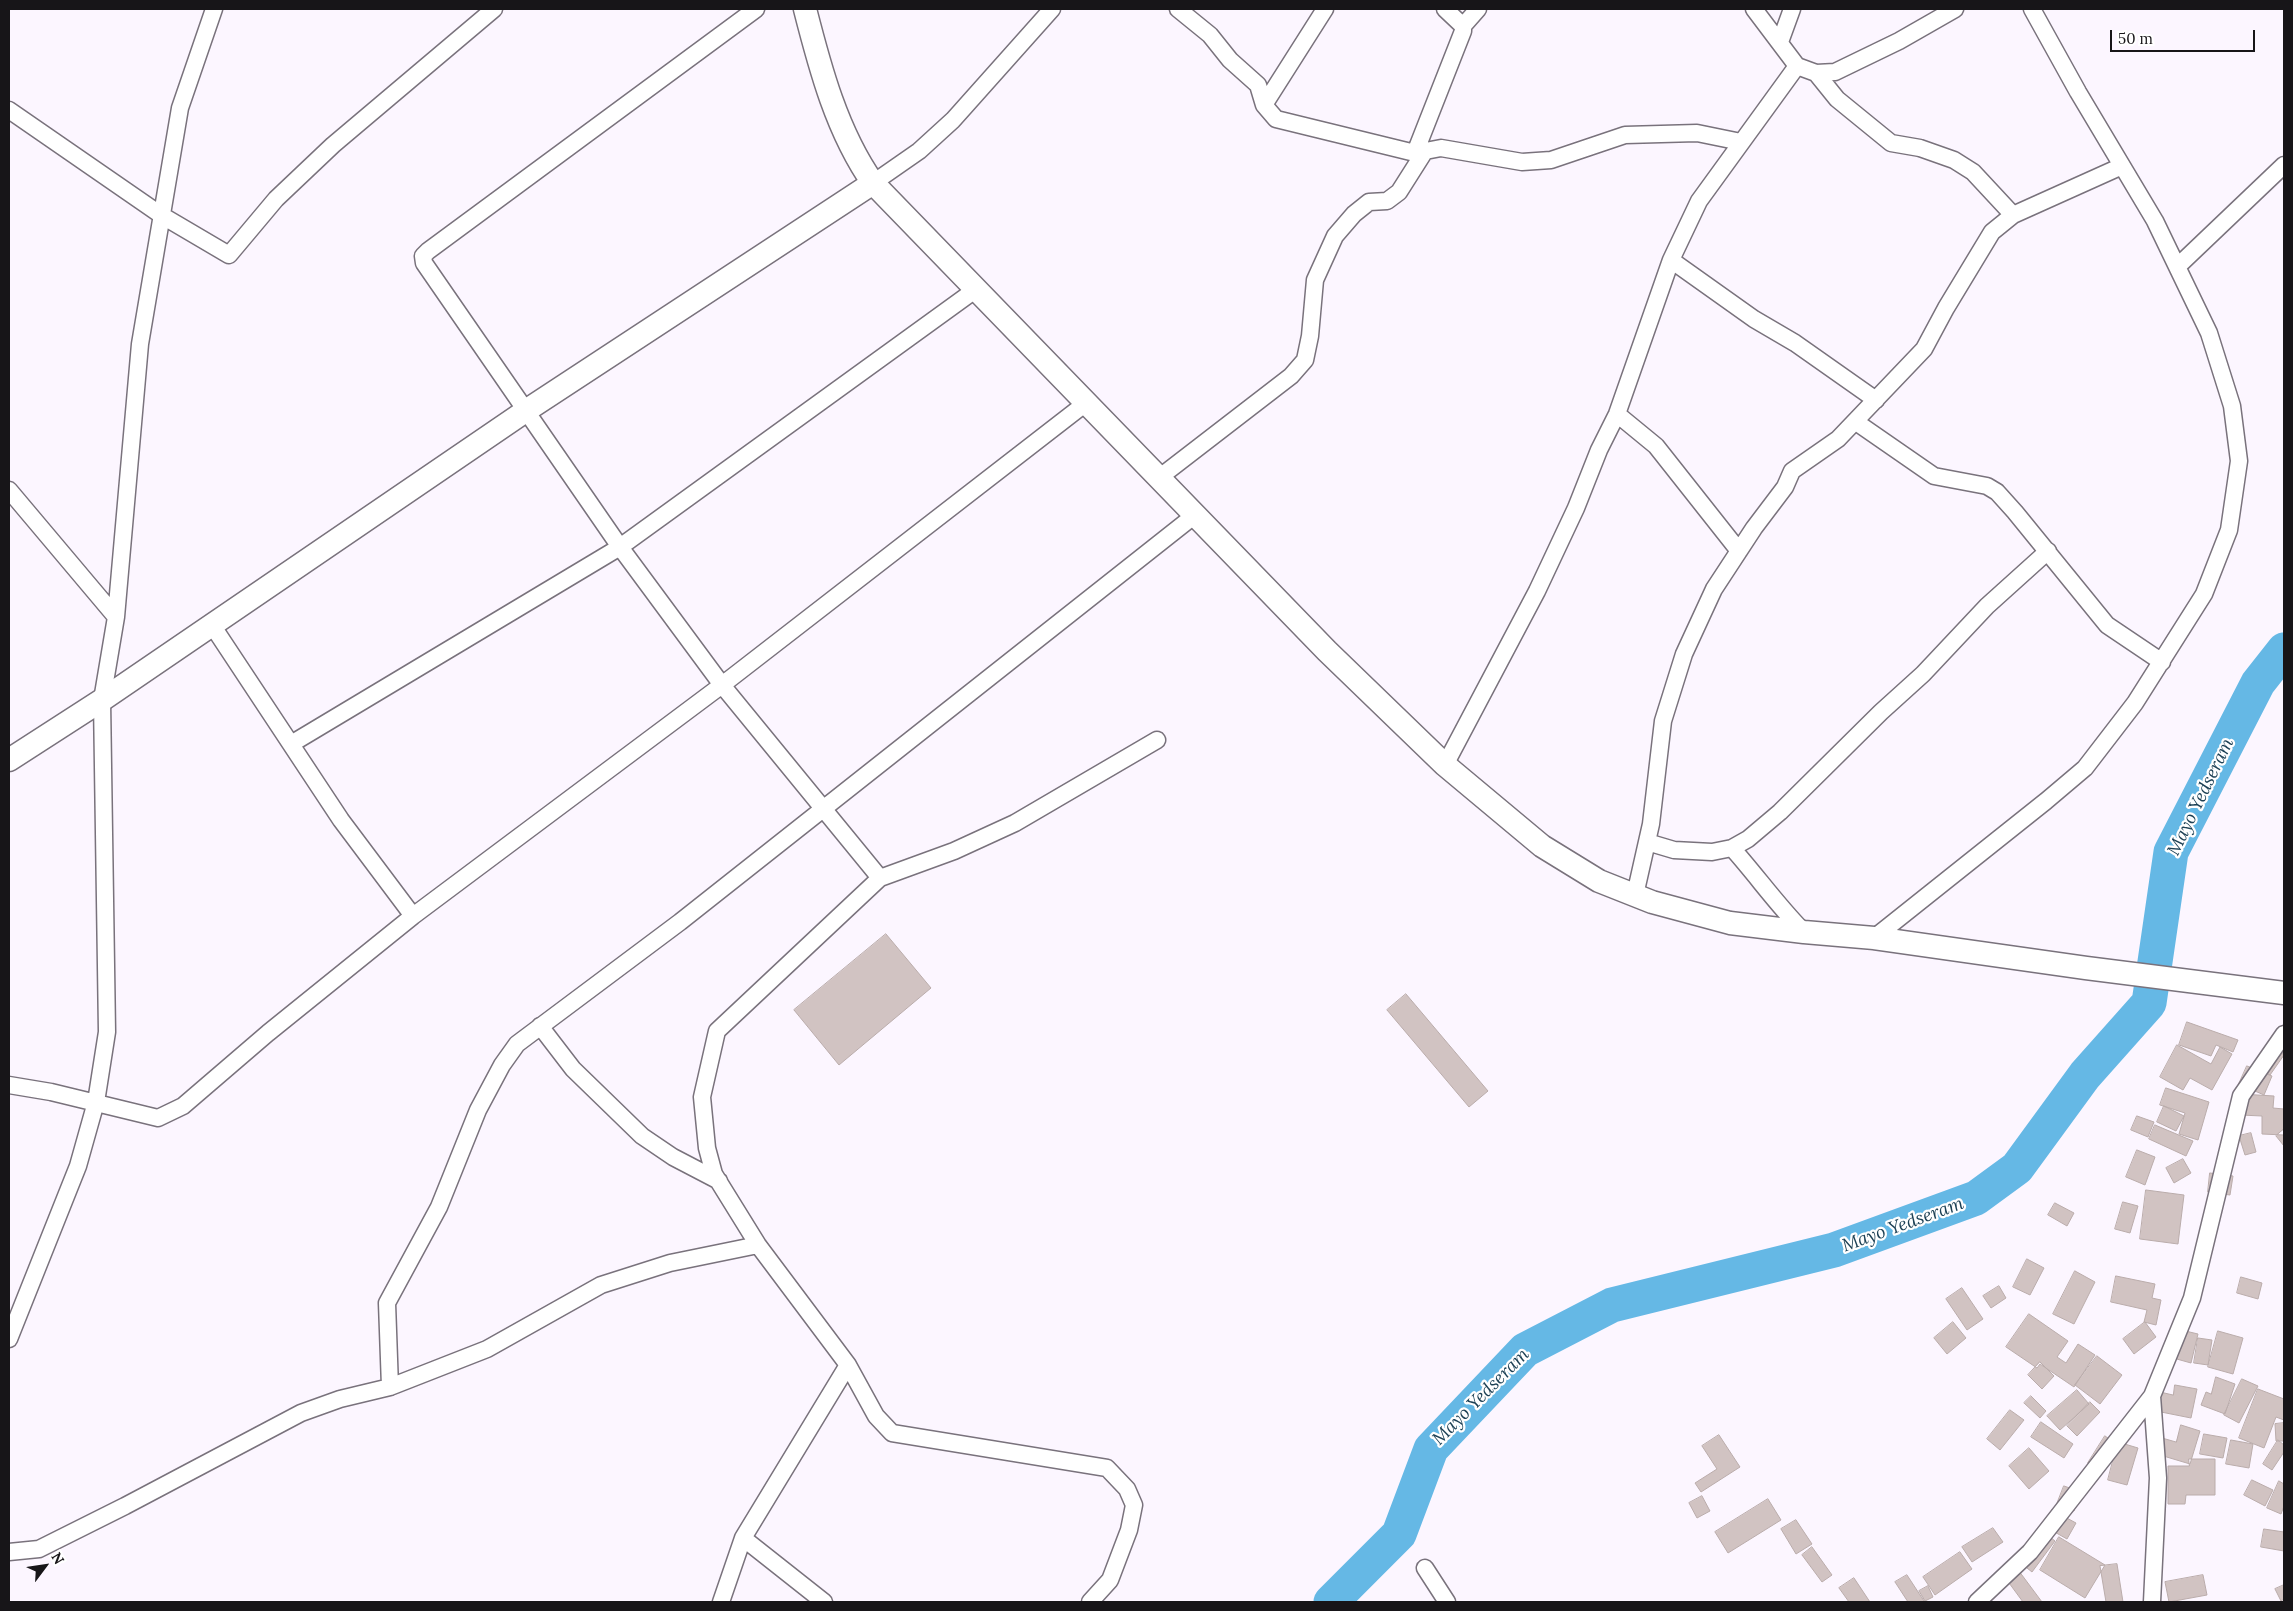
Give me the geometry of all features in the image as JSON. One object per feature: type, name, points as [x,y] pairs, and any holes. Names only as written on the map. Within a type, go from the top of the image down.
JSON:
[{"type":"main road","points":[[805,9],[817,59],[844,132],[858,162],[873,183],[1327,651],[1445,765],[1542,846],[1599,881],[1652,902],[1730,923],[1874,938],[2086,968],[2284,993]]},
{"type":"main road","points":[[9,760],[212,626],[526,410],[873,183]]},
{"type":"street","points":[[9,1339],[78,1166],[96,1102],[106,1032],[102,700],[116,617],[140,344],[180,108],[214,9]]},
{"type":"street","points":[[9,110],[161,216],[229,255],[276,199],[333,145],[494,9]]},
{"type":"street","points":[[756,9],[423,256],[424,263],[620,547],[722,685],[880,878]]},
{"type":"street","points":[[873,183],[919,151],[953,120],[1052,9]]},
{"type":"street","points":[[1178,9],[1210,35],[1230,60],[1258,86],[1264,105],[1276,119],[1420,152],[1441,148],[1522,162],[1551,160],[1626,135],[1697,133],[1741,142]]},
{"type":"street","points":[[1264,105],[1325,9]]},
{"type":"street","points":[[1445,9],[1463,26]]},
{"type":"street","points":[[1160,477],[1291,376],[1305,360],[1310,336],[1315,280],[1335,236],[1354,214],[1369,202],[1387,201],[1399,192],[1420,152],[1463,31],[1463,26],[1478,9]]},
{"type":"street","points":[[1754,9],[1797,66],[1816,73],[1835,72],[1899,41],[1955,9]]},
{"type":"street","points":[[1780,42],[1792,9]]},
{"type":"street","points":[[1874,938],[2085,768],[2135,703],[2204,594],[2229,530],[2239,461],[2232,406],[2209,333],[2178,266],[2154,221],[2078,92],[2032,9]]},
{"type":"street","points":[[1445,765],[1537,591],[1576,508],[1598,450],[1616,414],[1671,260],[1699,201],[1797,66]]},
{"type":"street","points":[[1816,73],[1837,99],[1891,142],[1920,148],[1954,160],[1973,172],[2013,215]]},
{"type":"street","points":[[2178,266],[2284,165]]},
{"type":"street","points":[[1635,895],[1651,824],[1664,721],[1684,654],[1714,589],[1785,487],[1792,471],[1838,439],[1924,349],[1992,232],[2013,215],[2122,166]]},
{"type":"street","points":[[1671,260],[1754,319],[1795,343],[1876,400]]},
{"type":"street","points":[[291,744],[620,547],[975,290]]},
{"type":"street","points":[[9,1085],[51,1092],[158,1118],[183,1106],[268,1033],[413,916],[722,685],[1086,403]]},
{"type":"street","points":[[1616,414],[1656,446],[1682,476],[1739,551]]},
{"type":"street","points":[[1856,422],[1934,476],[1987,486],[1996,492],[2048,551],[2107,624],[2162,662]]},
{"type":"street","points":[[9,490],[116,617]]},
{"type":"street","points":[[390,1387],[388,1303],[439,1207],[478,1110],[502,1065],[517,1044],[680,922],[1195,515]]},
{"type":"street","points":[[1647,842],[1674,850],[1712,852],[1732,848],[1748,839],[1780,812],[1874,719],[1923,674],[1987,606],[2048,551]]},
{"type":"street","points":[[212,626],[341,820],[413,916]]},
{"type":"street","points":[[1090,1602],[1110,1580],[1129,1530],[1134,1505],[1127,1489],[1107,1468],[892,1433],[876,1416],[848,1365],[758,1246],[714,1174],[707,1148],[702,1097],[718,1031],[880,878],[954,851],[1015,823],[1157,740]]},
{"type":"street","points":[[1732,848],[1753,871],[1781,909],[1804,932]]},
{"type":"street","points":[[540,1026],[573,1069],[642,1136],[673,1157],[719,1181]]},
{"type":"street","points":[[1976,1602],[2030,1552],[2152,1396],[2192,1298],[2241,1096],[2284,1034]]},
{"type":"street","points":[[9,1552],[39,1549],[301,1413],[340,1399],[390,1387],[487,1349],[602,1285],[670,1263],[758,1246]]},
{"type":"street","points":[[721,1602],[743,1538],[848,1365]]},
{"type":"street","points":[[2152,1396],[2158,1478],[2152,1602]]},
{"type":"street","points":[[743,1538],[824,1602]]},
{"type":"street","points":[[1425,1568],[1447,1602]]},
{"type":"building","points":[[886,934],[931,988],[839,1065],[794,1010]]},
{"type":"building","points":[[1406,994],[1488,1091],[1469,1107],[1387,1010]]},
{"type":"building","points":[[2187,1022],[2238,1040],[2233,1052],[2216,1045],[2211,1056],[2179,1045]]},
{"type":"building","points":[[2271,1044],[2284,1055],[2270,1075],[2256,1065]]},
{"type":"building","points":[[2177,1045],[2211,1064],[2220,1047],[2232,1054],[2212,1090],[2190,1078],[2183,1090],[2160,1077]]},
{"type":"building","points":[[2247,1066],[2272,1076],[2264,1095],[2239,1084]]},
{"type":"building","points":[[2166,1088],[2209,1102],[2198,1140],[2179,1134],[2185,1113],[2160,1105]]},
{"type":"building","points":[[2241,1094],[2274,1096],[2273,1108],[2284,1109],[2284,1135],[2262,1134],[2262,1116],[2240,1115]]},
{"type":"building","points":[[2164,1106],[2184,1116],[2176,1131],[2157,1122]]},
{"type":"building","points":[[2137,1116],[2154,1122],[2148,1137],[2131,1130]]},
{"type":"building","points":[[2155,1125],[2193,1141],[2186,1156],[2149,1139]]},
{"type":"building","points":[[2284,1129],[2284,1146],[2276,1136]]},
{"type":"building","points":[[2251,1133],[2256,1152],[2245,1155],[2239,1136]]},
{"type":"building","points":[[2137,1150],[2155,1157],[2145,1185],[2126,1177]]},
{"type":"building","points":[[2183,1159],[2191,1173],[2174,1183],[2166,1168]]},
{"type":"building","points":[[2210,1173],[2233,1176],[2230,1195],[2208,1192]]},
{"type":"building","points":[[2146,1190],[2184,1195],[2178,1244],[2140,1239]]},
{"type":"building","points":[[2123,1202],[2138,1206],[2130,1233],[2115,1229]]},
{"type":"building","points":[[2055,1203],[2074,1213],[2067,1226],[2048,1215]]},
{"type":"building","points":[[2027,1259],[2044,1268],[2030,1295],[2013,1287]]},
{"type":"building","points":[[2075,1271],[2095,1282],[2074,1324],[2053,1314]]},
{"type":"building","points":[[2116,1276],[2155,1284],[2152,1298],[2161,1300],[2156,1325],[2144,1322],[2147,1310],[2111,1302]]},
{"type":"building","points":[[2241,1277],[2262,1283],[2258,1299],[2237,1293]]},
{"type":"building","points":[[1999,1286],[2006,1298],[1991,1308],[1983,1296]]},
{"type":"building","points":[[1962,1288],[1983,1319],[1967,1330],[1946,1299]]},
{"type":"building","points":[[2029,1314],[2068,1341],[2057,1357],[2066,1363],[2078,1344],[2095,1355],[2074,1387],[2040,1364],[2037,1368],[2006,1347]]},
{"type":"building","points":[[1953,1322],[1966,1338],[1947,1354],[1934,1338]]},
{"type":"building","points":[[2145,1322],[2156,1337],[2134,1354],[2123,1339]]},
{"type":"building","points":[[2173,1328],[2198,1334],[2191,1363],[2166,1356]]},
{"type":"building","points":[[2218,1331],[2243,1338],[2233,1374],[2208,1367]]},
{"type":"building","points":[[2198,1338],[2212,1340],[2208,1365],[2194,1363]]},
{"type":"building","points":[[2097,1356],[2122,1375],[2100,1404],[2075,1385]]},
{"type":"building","points":[[2040,1362],[2054,1376],[2042,1389],[2028,1375]]},
{"type":"building","points":[[2216,1377],[2235,1384],[2225,1414],[2201,1405],[2206,1392],[2211,1394]]},
{"type":"building","points":[[2242,1379],[2258,1386],[2239,1423],[2224,1415]]},
{"type":"building","points":[[2175,1385],[2197,1389],[2191,1418],[2156,1411],[2160,1392],[2173,1395]]},
{"type":"building","points":[[2258,1389],[2284,1399],[2284,1420],[2276,1417],[2264,1448],[2239,1438]]},
{"type":"building","points":[[2077,1390],[2089,1404],[2060,1430],[2047,1416]]},
{"type":"building","points":[[2031,1396],[2046,1411],[2040,1418],[2024,1403]]},
{"type":"building","points":[[2090,1402],[2100,1412],[2077,1436],[2067,1426]]},
{"type":"building","points":[[2010,1410],[2024,1420],[2000,1450],[1987,1439]]},
{"type":"building","points":[[2041,1422],[2073,1444],[2064,1458],[2031,1437]]},
{"type":"building","points":[[2284,1423],[2284,1441],[2276,1441],[2275,1424]]},
{"type":"building","points":[[2181,1425],[2200,1431],[2190,1464],[2150,1452],[2155,1436],[2176,1442]]},
{"type":"building","points":[[2204,1434],[2227,1438],[2223,1458],[2200,1454]]},
{"type":"building","points":[[1719,1435],[1740,1467],[1701,1492],[1695,1483],[1717,1469],[1702,1446]]},
{"type":"building","points":[[2105,1436],[2118,1445],[2101,1472],[2088,1463]]},
{"type":"building","points":[[2231,1440],[2253,1444],[2249,1468],[2226,1464]]},
{"type":"building","points":[[2278,1440],[2284,1445],[2284,1452],[2272,1470],[2263,1464]]},
{"type":"building","points":[[2118,1442],[2138,1448],[2127,1485],[2108,1480]]},
{"type":"building","points":[[2029,1448],[2049,1471],[2029,1489],[2009,1466]]},
{"type":"building","points":[[2189,1459],[2215,1459],[2215,1495],[2186,1495],[2185,1504],[2168,1504],[2168,1466],[2189,1466]]},
{"type":"building","points":[[2252,1480],[2273,1490],[2265,1506],[2244,1495]]},
{"type":"building","points":[[2279,1481],[2284,1484],[2284,1506],[2281,1514],[2267,1508]]},
{"type":"building","points":[[2064,1486],[2081,1492],[2074,1511],[2057,1504]]},
{"type":"building","points":[[1702,1496],[1710,1511],[1697,1518],[1689,1503]]},
{"type":"building","points":[[1768,1499],[1781,1520],[1728,1553],[1715,1532]]},
{"type":"building","points":[[2052,1510],[2076,1523],[2067,1539],[2044,1526]]},
{"type":"building","points":[[1796,1520],[1812,1544],[1796,1554],[1781,1529]]},
{"type":"building","points":[[1993,1528],[2003,1542],[1972,1562],[1962,1547]]},
{"type":"building","points":[[2040,1529],[2055,1541],[2032,1572],[2017,1560]]},
{"type":"building","points":[[2264,1529],[2284,1532],[2284,1551],[2261,1547]]},
{"type":"building","points":[[2059,1537],[2105,1565],[2085,1598],[2040,1570]]},
{"type":"building","points":[[1812,1547],[1832,1575],[1822,1582],[1802,1555]]},
{"type":"building","points":[[1960,1552],[1972,1569],[1935,1595],[1923,1577]]},
{"type":"building","points":[[2013,1563],[2042,1602],[2023,1602],[2001,1572]]},
{"type":"building","points":[[2117,1564],[2123,1602],[2106,1602],[2100,1566]]},
{"type":"building","points":[[1907,1575],[1923,1602],[1908,1602],[1895,1582]]},
{"type":"building","points":[[2203,1575],[2207,1595],[2169,1602],[2165,1582]]},
{"type":"building","points":[[1854,1578],[1870,1602],[1849,1602],[1839,1588]]},
{"type":"building","points":[[2284,1585],[2284,1599],[2281,1601],[2275,1589]]},
{"type":"building","points":[[1928,1586],[1933,1597],[1925,1601],[1919,1591]]},
{"type":"waterway","name":"Mayo Yedseram","points":[[1331,1602],[1399,1534],[1431,1449],[1525,1350],[1612,1305],[1834,1250],[1976,1198],[2017,1168],[2085,1075],[2149,1003],[2171,852],[2258,683],[2284,650]]}]
